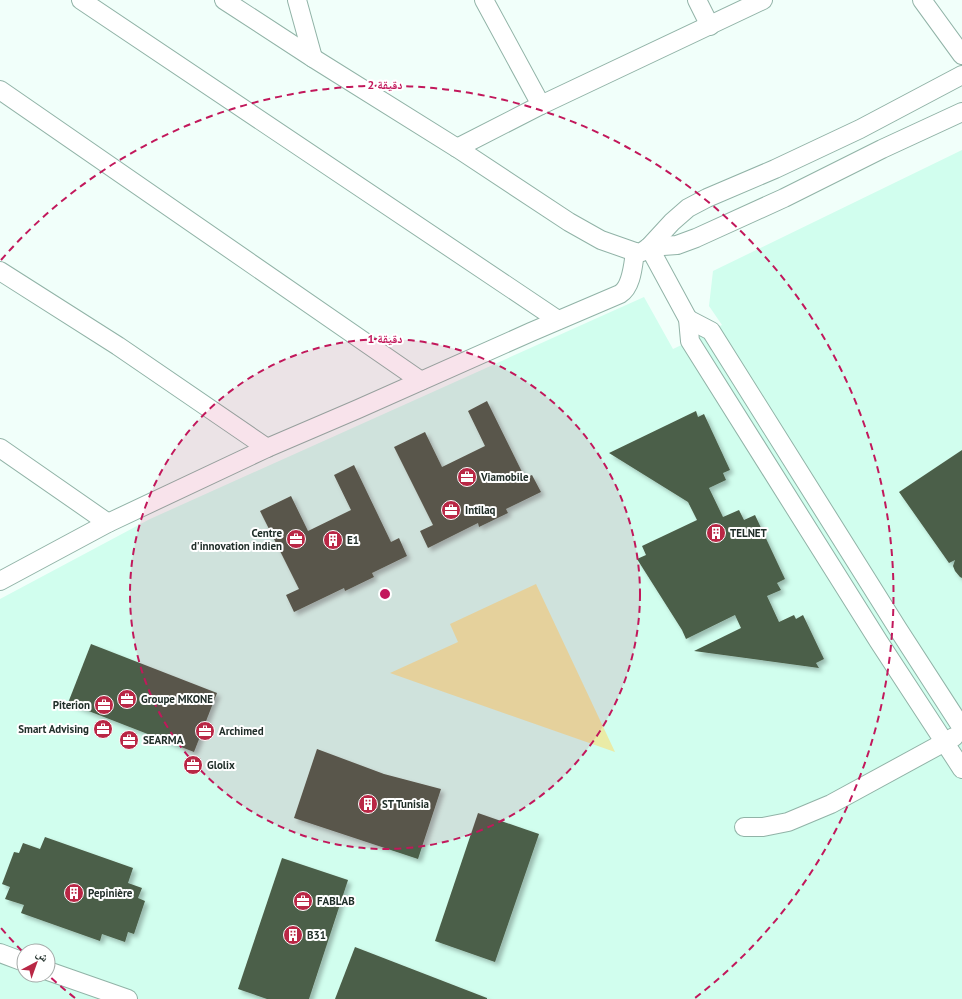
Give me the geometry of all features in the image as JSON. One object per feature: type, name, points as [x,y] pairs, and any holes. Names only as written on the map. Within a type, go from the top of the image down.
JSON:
[{"type":"street","points":[[81,0],[558,320]]},
{"type":"street","points":[[224,0],[313,58],[457,148],[568,222],[601,240],[642,250],[677,245],[696,238],[784,198],[882,149],[962,112]]},
{"type":"street","points":[[297,0],[313,58]]},
{"type":"street","points":[[484,0],[540,105]]},
{"type":"street","points":[[697,0],[710,26]]},
{"type":"street","points":[[457,148],[540,105],[763,0]]},
{"type":"street","points":[[922,0],[962,55]]},
{"type":"street","points":[[0,581],[108,523],[267,448],[623,293],[642,250],[688,208],[860,129],[962,75]]},
{"type":"street","points":[[0,90],[421,381]]},
{"type":"street","points":[[642,250],[688,319],[690,341],[879,642],[962,769]]},
{"type":"street","points":[[0,271],[118,346],[267,448]]},
{"type":"street","points":[[688,319],[711,331],[962,728]]},
{"type":"street","points":[[0,448],[108,523]]},
{"type":"street","points":[[879,642],[898,629]]},
{"type":"street","points":[[744,827],[763,827],[788,822],[831,804],[962,732]]},
{"type":"street","points":[[0,953],[16,959]]},
{"type":"street","points":[[56,974],[128,999]]},
{"type":"shaded area","points":[[962,150],[962,999],[0,999],[0,599],[150,519],[644,297],[673,349],[722,325],[709,306],[713,271]]},
{"type":"green space","points":[[536,584],[615,752],[390,673],[458,642],[450,624]]},
{"type":"building","points":[[487,401],[525,478],[532,475],[541,492],[506,509],[508,513],[479,527],[478,523],[428,548],[420,531],[433,525],[394,447],[425,432],[442,467],[485,446],[468,411]]},
{"type":"building","name":"TELNET","points":[[696,411],[698,417],[704,414],[730,470],[723,473],[726,480],[709,488],[723,517],[739,510],[744,520],[755,515],[785,579],[777,583],[781,590],[767,596],[779,622],[794,615],[796,619],[803,615],[824,659],[816,663],[819,668],[694,651],[741,628],[735,615],[686,639],[682,630],[637,559],[646,555],[642,546],[697,520],[688,502],[609,453]]},
{"type":"building","points":[[962,450],[962,578],[955,571],[953,566],[955,560],[949,563],[899,492]]},
{"type":"building","name":"E1","points":[[354,465],[391,542],[399,538],[407,556],[372,573],[374,577],[345,591],[344,588],[294,612],[286,595],[299,589],[260,511],[291,496],[308,531],[351,510],[334,475]]},
{"type":"building","points":[[91,644],[217,693],[194,752],[68,703]]},
{"type":"building","name":"ST Tunisia","points":[[317,749],[384,774],[441,789],[418,859],[294,818]]},
{"type":"building","points":[[478,813],[539,834],[495,962],[435,941]]},
{"type":"building","name":"Pepinière","points":[[45,837],[133,868],[128,883],[142,888],[138,898],[145,901],[134,934],[128,932],[125,942],[102,934],[100,941],[21,913],[24,905],[5,899],[10,887],[2,884],[14,852],[19,853],[23,843],[40,849]]},
{"type":"building","name":"B31","points":[[282,858],[348,880],[309,999],[267,999],[238,989]]},
{"type":"building","points":[[355,947],[487,998],[487,999],[335,999]]},
{"type":"place","name":"Viamobile","points":[[467,477]]},
{"type":"place","name":"Intilaq","points":[[451,510]]},
{"type":"place","name":"TELNET","points":[[716,533]]},
{"type":"place","name":"Centre d'innovation indien","points":[[296,539]]},
{"type":"place","name":"E1","points":[[333,540]]},
{"type":"place","name":"Groupe MKONE","points":[[127,699]]},
{"type":"place","name":"Piterion","points":[[104,705]]},
{"type":"place","name":"Smart Advising","points":[[103,729]]},
{"type":"place","name":"Archimed","points":[[205,731]]},
{"type":"place","name":"SEARMA","points":[[129,740]]},
{"type":"place","name":"Glolix","points":[[193,765]]},
{"type":"place","name":"ST Tunisia","points":[[368,804]]},
{"type":"place","name":"Pepinière","points":[[74,893]]},
{"type":"place","name":"FABLAB","points":[[303,901]]},
{"type":"place","name":"B31","points":[[293,935]]}]
